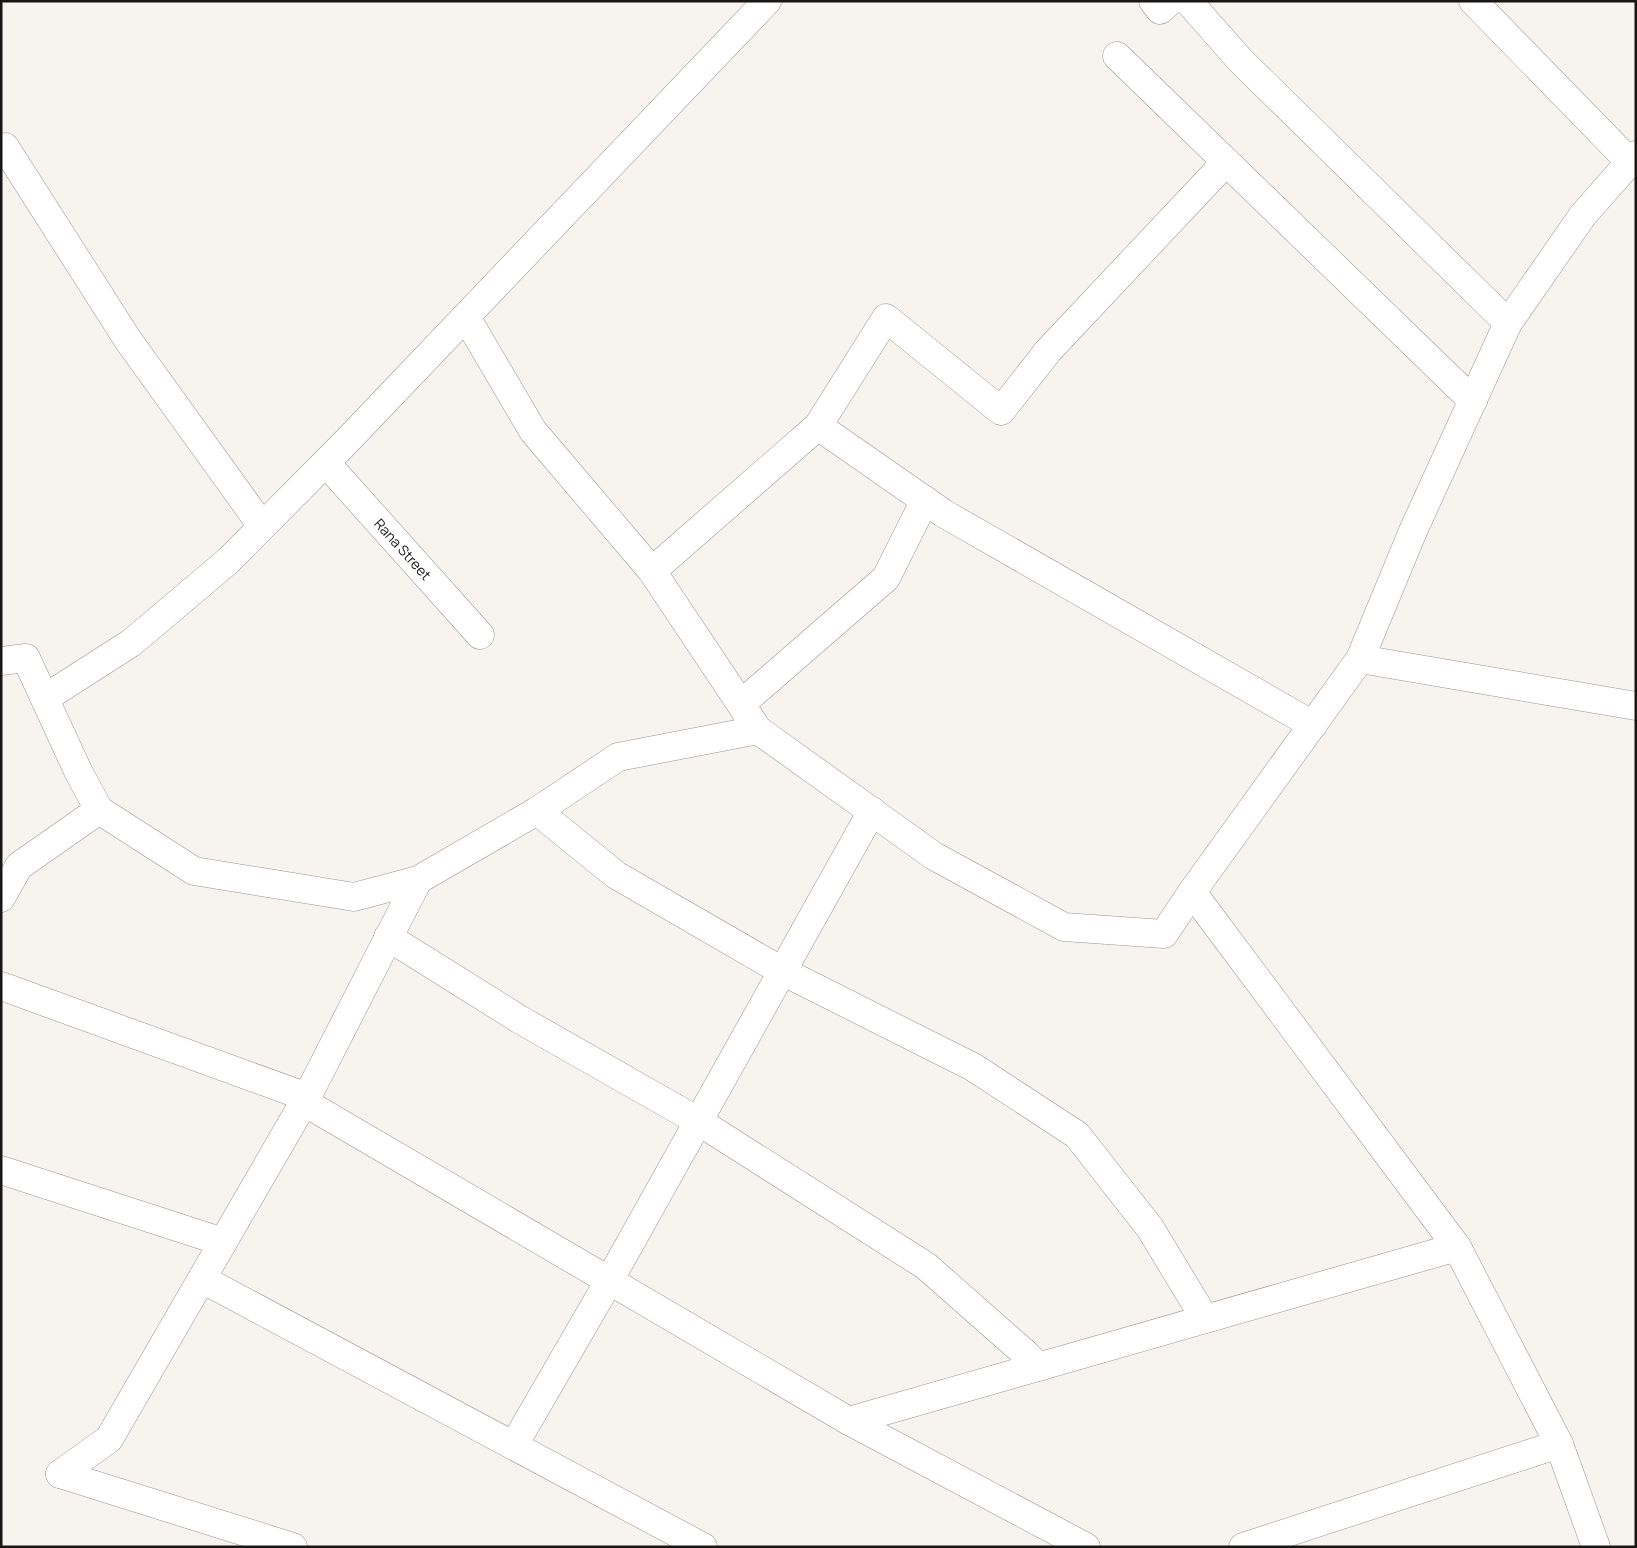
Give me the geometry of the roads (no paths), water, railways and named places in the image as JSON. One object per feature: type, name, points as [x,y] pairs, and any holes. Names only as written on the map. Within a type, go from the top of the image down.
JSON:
[{"type":"street","points":[[45,698],[131,643],[228,561],[326,463],[767,1]]},
{"type":"street","points":[[1153,1],[1160,10],[1170,1]]},
{"type":"street","points":[[1188,1],[1240,61],[1508,323]]},
{"type":"street","points":[[466,317],[533,431],[652,570],[758,730],[934,856],[1064,927],[1164,934],[1192,892],[1360,659],[1413,531],[1508,323],[1583,216],[1633,158],[1474,1]]},
{"type":"street","points":[[1117,56],[1472,402]]},
{"type":"street","points":[[5,147],[128,340],[262,526]]},
{"type":"street","points":[[652,570],[818,426],[886,318],[1001,411],[1048,351],[1226,162]]},
{"type":"street","points":[[818,426],[942,513],[1313,725]]},
{"type":"street","name":"Rana Street","points":[[326,463],[480,635]]},
{"type":"street","points":[[741,704],[886,578],[925,500]]},
{"type":"street","points":[[1,661],[26,658],[78,771],[99,810],[194,871],[354,897],[418,880],[537,811],[618,757],[758,730]]},
{"type":"street","points":[[1360,659],[1636,706]]},
{"type":"street","points":[[1,898],[19,866],[99,810]]},
{"type":"street","points":[[537,811],[616,875],[782,971],[973,1067],[1077,1135],[1150,1228],[1205,1319]]},
{"type":"street","points":[[514,1445],[609,1281],[872,811]]},
{"type":"street","points":[[293,1547],[60,1474],[109,1439],[305,1100],[418,880]]},
{"type":"street","points":[[1192,892],[1457,1247],[1559,1444],[1596,1547]]},
{"type":"street","points":[[388,937],[519,1019],[698,1121],[926,1266],[1028,1355],[1038,1367]]},
{"type":"street","points":[[1,986],[305,1100],[849,1421],[1086,1547]]},
{"type":"street","points":[[1,1170],[223,1242]]},
{"type":"street","points":[[849,1421],[1457,1247]]},
{"type":"street","points":[[202,1279],[703,1547]]},
{"type":"street","points":[[1243,1547],[1559,1444]]}]
